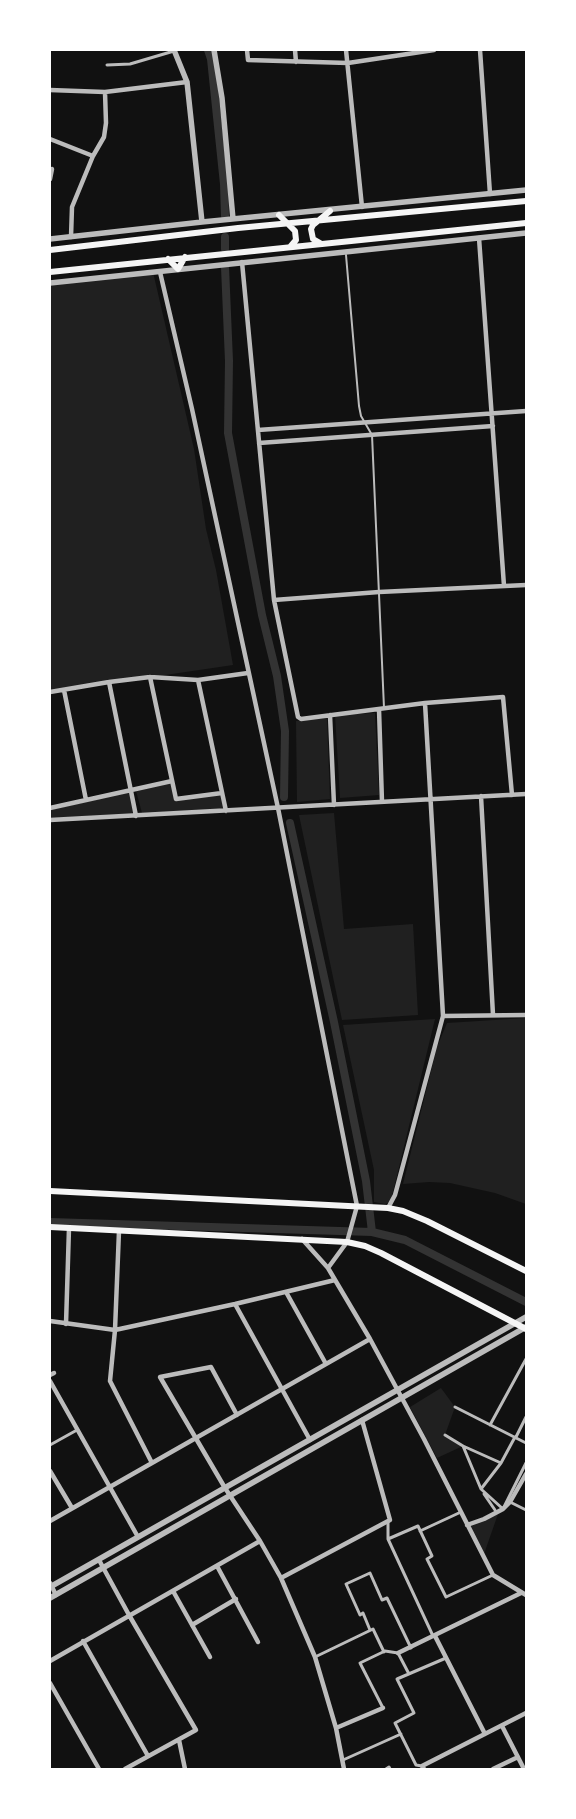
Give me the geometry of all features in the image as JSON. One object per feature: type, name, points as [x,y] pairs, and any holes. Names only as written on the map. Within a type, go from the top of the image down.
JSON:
[{"type":"main road","points":[[50,250],[290,224],[526,202]]},
{"type":"main road","points":[[322,244],[313,239],[311,234],[313,225],[330,210]]},
{"type":"main road","points":[[279,215],[295,231],[294,244],[290,248]]},
{"type":"main road","points":[[50,272],[526,223]]},
{"type":"main road","points":[[168,259],[178,269],[185,258]]},
{"type":"main road","points":[[50,1191],[388,1208],[427,1221],[526,1271]]},
{"type":"main road","points":[[50,1227],[302,1239],[348,1239],[521,1320],[525,1328]]},
{"type":"street","points":[[107,64],[130,64],[174,50],[187,82],[202,222]]},
{"type":"street","points":[[214,50],[222,98],[232,220]]},
{"type":"street","points":[[247,50],[248,60],[348,63],[434,50]]},
{"type":"street","points":[[294,50],[296,62]]},
{"type":"street","points":[[346,50],[362,207]]},
{"type":"street","points":[[480,50],[490,194]]},
{"type":"street","points":[[50,90],[105,92],[187,82]]},
{"type":"street","points":[[71,237],[72,206],[93,156],[104,137],[106,123],[105,92]]},
{"type":"street","points":[[50,139],[93,156]]},
{"type":"street","points":[[50,179],[52,169]]},
{"type":"street","points":[[50,239],[526,190]]},
{"type":"street","points":[[50,283],[526,233]]},
{"type":"street","points":[[479,238],[504,586]]},
{"type":"street","points":[[242,262],[274,600],[296,713],[301,718],[425,703],[503,697],[512,795]]},
{"type":"street","points":[[160,272],[192,409],[278,808],[359,1208],[348,1239],[328,1268]]},
{"type":"street","points":[[258,430],[526,410]]},
{"type":"street","points":[[259,442],[493,426]]},
{"type":"street","points":[[274,600],[380,592],[526,585]]},
{"type":"street","points":[[50,692],[150,677],[198,680],[248,673]]},
{"type":"street","points":[[150,677],[176,799],[222,792]]},
{"type":"street","points":[[198,680],[226,811]]},
{"type":"street","points":[[109,682],[136,816]]},
{"type":"street","points":[[64,690],[86,800]]},
{"type":"street","points":[[388,1208],[395,1195],[443,1016],[425,703]]},
{"type":"street","points":[[381,709],[382,802]]},
{"type":"street","points":[[330,715],[334,805]]},
{"type":"street","points":[[50,808],[172,781]]},
{"type":"street","points":[[50,820],[526,794]]},
{"type":"street","points":[[481,796],[493,1015]]},
{"type":"street","points":[[443,1016],[526,1015]]},
{"type":"street","points":[[66,1324],[69,1228]]},
{"type":"street","points":[[119,1231],[110,1381],[152,1463]]},
{"type":"street","points":[[302,1239],[328,1268],[370,1339],[493,1575],[524,1594]]},
{"type":"street","points":[[50,1321],[114,1330],[236,1304],[335,1280]]},
{"type":"street","points":[[286,1292],[326,1364]]},
{"type":"street","points":[[236,1304],[310,1440]]},
{"type":"street","points":[[56,1595],[51,1586],[521,1320]]},
{"type":"street","points":[[50,1598],[525,1328]]},
{"type":"street","points":[[50,1521],[370,1339]]},
{"type":"street","points":[[490,1425],[526,1359]]},
{"type":"street","points":[[236,1415],[212,1367],[160,1376],[225,1488],[260,1541],[281,1578],[315,1657],[336,1728],[344,1769]]},
{"type":"street","points":[[50,1381],[138,1537]]},
{"type":"street","points":[[455,1407],[526,1443]]},
{"type":"street","points":[[481,1489],[501,1463],[526,1417]]},
{"type":"street","points":[[362,1420],[389,1520],[388,1539],[434,1637],[485,1734]]},
{"type":"street","points":[[50,1445],[77,1430]]},
{"type":"street","points":[[445,1435],[462,1446],[501,1463]]},
{"type":"street","points":[[462,1446],[481,1489],[495,1510]]},
{"type":"street","points":[[503,1509],[526,1463]]},
{"type":"street","points":[[50,1471],[72,1508]]},
{"type":"street","points":[[467,1525],[503,1509],[510,1502],[526,1474]]},
{"type":"street","points":[[481,1489],[503,1509]]},
{"type":"street","points":[[510,1502],[526,1510]]},
{"type":"street","points":[[420,1531],[461,1512]]},
{"type":"street","points":[[281,1578],[389,1520]]},
{"type":"street","points":[[388,1539],[418,1526],[432,1556],[427,1559],[446,1597],[493,1575]]},
{"type":"street","points":[[50,1661],[260,1541]]},
{"type":"street","points":[[99,1560],[196,1730],[125,1769]]},
{"type":"street","points":[[217,1566],[258,1642]]},
{"type":"street","points":[[384,1652],[373,1629],[370,1630],[362,1613],[360,1615],[346,1584],[370,1573],[382,1600],[387,1598],[411,1648]]},
{"type":"street","points":[[173,1591],[210,1657]]},
{"type":"street","points":[[336,1728],[383,1708],[360,1663],[384,1652],[398,1653],[411,1648],[524,1594]]},
{"type":"street","points":[[192,1624],[236,1599]]},
{"type":"street","points":[[315,1657],[370,1630]]},
{"type":"street","points":[[83,1641],[148,1756]]},
{"type":"street","points":[[398,1653],[409,1674]]},
{"type":"street","points":[[446,1658],[397,1679],[414,1713],[395,1723],[416,1765],[423,1767],[526,1713]]},
{"type":"street","points":[[50,1684],[99,1769]]},
{"type":"street","points":[[502,1726],[524,1769]]},
{"type":"street","points":[[343,1760],[401,1734]]},
{"type":"street","points":[[179,1740],[185,1769]]},
{"type":"street","points":[[493,1769],[518,1757]]},
{"type":"street","points":[[386,1769],[390,1767],[390,1769]]},
{"type":"lane","points":[[346,252],[359,406],[372,435],[380,592],[381,709]]},
{"type":"shaded area","points":[[153,272],[194,449],[206,529],[216,570],[233,665],[50,692],[50,284]]},
{"type":"shaded area","points":[[375,713],[379,795],[340,798],[335,715]]},
{"type":"shaded area","points":[[327,718],[330,799],[297,802],[296,721]]},
{"type":"shaded area","points":[[174,783],[178,800],[223,795],[226,809],[142,813],[136,791]]},
{"type":"shaded area","points":[[131,792],[136,813],[51,818],[50,810]]},
{"type":"shaded area","points":[[334,813],[344,929],[413,924],[418,1015],[342,1020],[299,815]]},
{"type":"shaded area","points":[[526,1018],[526,1204],[495,1193],[450,1183],[403,1184],[437,1047],[447,1023]]},
{"type":"shaded area","points":[[435,1019],[390,1202],[385,1204],[374,1202],[374,1170],[343,1025]]},
{"type":"shaded area","points":[[441,1388],[455,1407],[445,1435],[463,1446],[437,1458],[410,1407]]},
{"type":"shaded area","points":[[498,1514],[484,1554],[469,1526]]},
{"type":"waterway","points":[[208,50],[211,59],[224,184],[225,216]]},
{"type":"waterway","points":[[225,237],[225,249]]},
{"type":"waterway","points":[[225,267],[229,361],[228,433],[262,615],[277,676],[285,731],[284,797]]},
{"type":"waterway","points":[[290,823],[334,1022],[366,1181],[372,1232]]},
{"type":"waterway","points":[[50,1222],[372,1232],[405,1240],[526,1302]]}]
